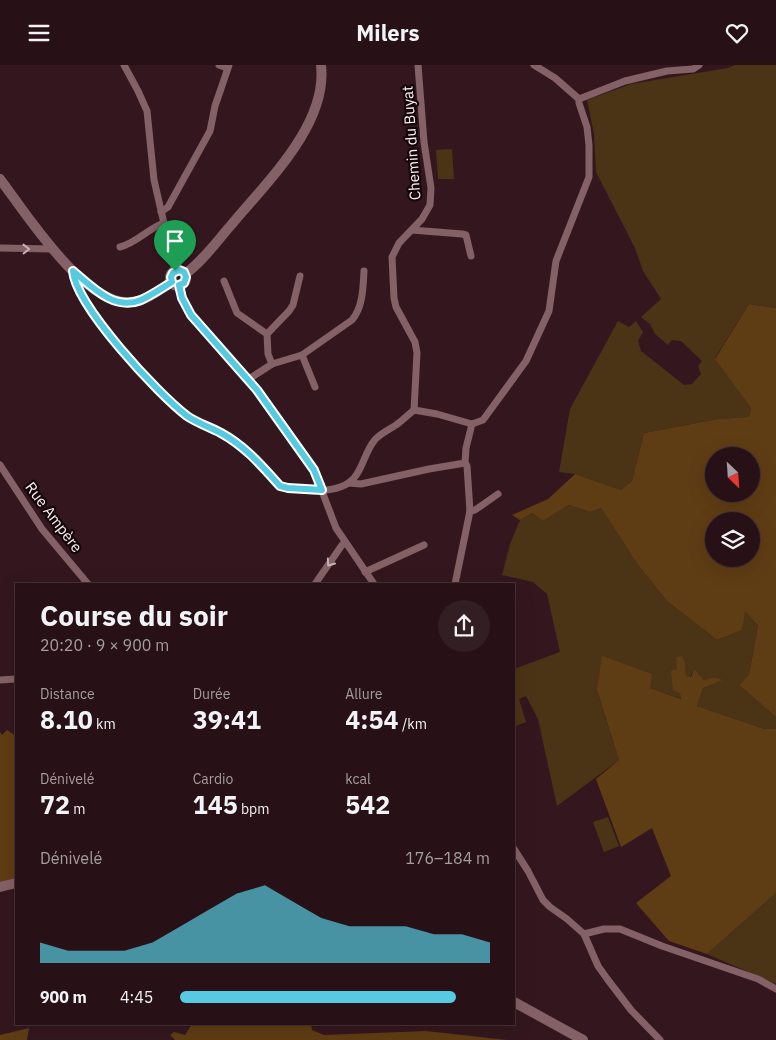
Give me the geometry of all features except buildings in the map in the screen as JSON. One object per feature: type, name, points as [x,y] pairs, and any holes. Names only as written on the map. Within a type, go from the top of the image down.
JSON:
[{"type":"street","points":[[124,65],[147,111],[154,180],[175,271],[171,277],[191,315],[249,379],[314,470],[331,517],[345,543],[373,583]]},
{"type":"street","points":[[161,212],[168,207],[210,131],[215,106],[228,67],[219,65]]},
{"type":"street","points":[[0,179],[52,249],[73,271],[100,293],[118,302],[130,303],[139,301],[185,281],[185,274],[199,261],[259,192],[299,141],[318,103],[321,91],[321,65]]},
{"type":"street","name":"Chemin du Buyat","points":[[414,410],[417,353],[415,342],[396,307],[392,257],[399,243],[422,219],[430,205],[431,188],[424,142],[418,65]]},
{"type":"street","points":[[73,271],[74,282],[106,332],[149,380],[186,415],[221,433],[247,450],[280,486],[333,490],[350,483],[375,439],[398,424],[414,410],[438,414],[472,424],[483,420],[526,361],[548,311],[556,261],[589,177],[590,145],[579,99],[534,65]]},
{"type":"street","points":[[579,99],[624,81],[668,71],[693,69],[699,65]]},
{"type":"street","points":[[120,247],[130,245],[155,226],[164,223]]},
{"type":"street","points":[[412,230],[466,235],[471,256]]},
{"type":"street","points":[[0,248],[52,249]]},
{"type":"street","points":[[175,271],[179,270],[185,274]]},
{"type":"street","points":[[249,379],[272,364],[302,355],[352,320],[356,315],[362,296],[364,271]]},
{"type":"street","points":[[272,364],[268,354],[267,334],[293,305],[300,276]]},
{"type":"street","points":[[224,281],[237,313],[267,334]]},
{"type":"street","points":[[302,355],[315,387]]},
{"type":"street","points":[[455,583],[470,511],[467,466],[464,463],[472,424]]},
{"type":"street","points":[[350,483],[361,485],[464,463]]},
{"type":"street","name":"Rue Ampère","points":[[0,465],[42,529],[87,583]]},
{"type":"street","points":[[470,511],[475,510],[498,494]]},
{"type":"street","points":[[316,583],[345,543]]},
{"type":"street","points":[[365,572],[424,545]]},
{"type":"street","points":[[0,681],[15,679]]},
{"type":"street","points":[[515,851],[543,899],[550,907],[584,934],[598,966],[657,1040]]},
{"type":"street","points":[[0,887],[15,883]]},
{"type":"street","points":[[584,934],[604,929],[620,929],[662,946],[758,979],[776,989]]},
{"type":"street","points":[[515,1003],[583,1040]]},
{"type":"shaded area","points":[[735,65],[776,65],[776,308],[749,304],[715,358],[751,408],[749,417],[718,419],[644,433],[632,481],[621,490],[575,474],[559,472],[570,409],[618,321],[629,327],[636,321],[643,332],[638,341],[641,351],[684,385],[692,384],[701,374],[698,366],[702,361],[681,341],[672,340],[668,345],[655,334],[650,324],[641,317],[661,299],[643,271],[635,248],[596,172],[594,134],[587,100],[631,84],[728,68]]},
{"type":"shaded area","points":[[452,149],[454,179],[438,179],[436,150]]},
{"type":"shaded area","points":[[749,304],[776,308],[776,717],[739,685],[749,675],[758,625],[745,611],[742,630],[717,640],[667,601],[638,565],[601,508],[590,512],[569,505],[543,521],[532,513],[520,520],[512,515],[548,499],[575,474],[621,490],[632,481],[644,433],[718,419],[749,417],[751,408],[715,359]]},
{"type":"shaded area","points":[[569,505],[590,512],[601,508],[638,565],[667,601],[717,640],[742,630],[744,610],[758,624],[749,676],[739,685],[776,717],[776,729],[765,729],[697,706],[703,688],[722,680],[714,677],[704,680],[694,669],[690,677],[686,676],[685,663],[680,693],[682,699],[650,688],[597,690],[619,760],[557,806],[538,719],[526,696],[519,699],[526,722],[515,727],[515,669],[560,652],[547,594],[533,582],[502,575],[510,544],[520,520],[532,513],[543,521]]},
{"type":"shaded area","points":[[602,656],[652,674],[650,688],[681,699],[680,693],[673,690],[671,671],[677,669],[676,657],[682,656],[685,663],[686,676],[691,677],[694,669],[704,680],[714,677],[723,680],[703,688],[697,706],[765,729],[776,729],[776,893],[707,954],[669,941],[636,903],[671,876],[652,828],[621,847],[596,779],[619,760],[597,690]]},
{"type":"shaded area","points":[[7,730],[15,735],[15,878],[0,882],[0,732],[2,735]]},
{"type":"shaded area","points":[[608,817],[619,846],[604,852],[593,822]]},
{"type":"shaded area","points":[[776,893],[776,984],[707,954]]},
{"type":"shaded area","points":[[191,1025],[311,1025],[312,1030],[324,1035],[426,1031],[507,1040],[175,1040],[170,1035],[174,1032],[185,1035]]},
{"type":"shaded area","points":[[29,1028],[27,1040],[0,1040],[0,1035]]},
{"type":"route","points":[[179,270],[185,274],[186,279],[184,283],[179,285],[191,315],[249,379],[314,470],[322,490],[280,486],[247,450],[221,433],[186,415],[170,401],[106,332],[74,282],[73,271],[108,299],[130,303],[139,301],[172,282],[171,275],[175,271],[179,270]]}]
